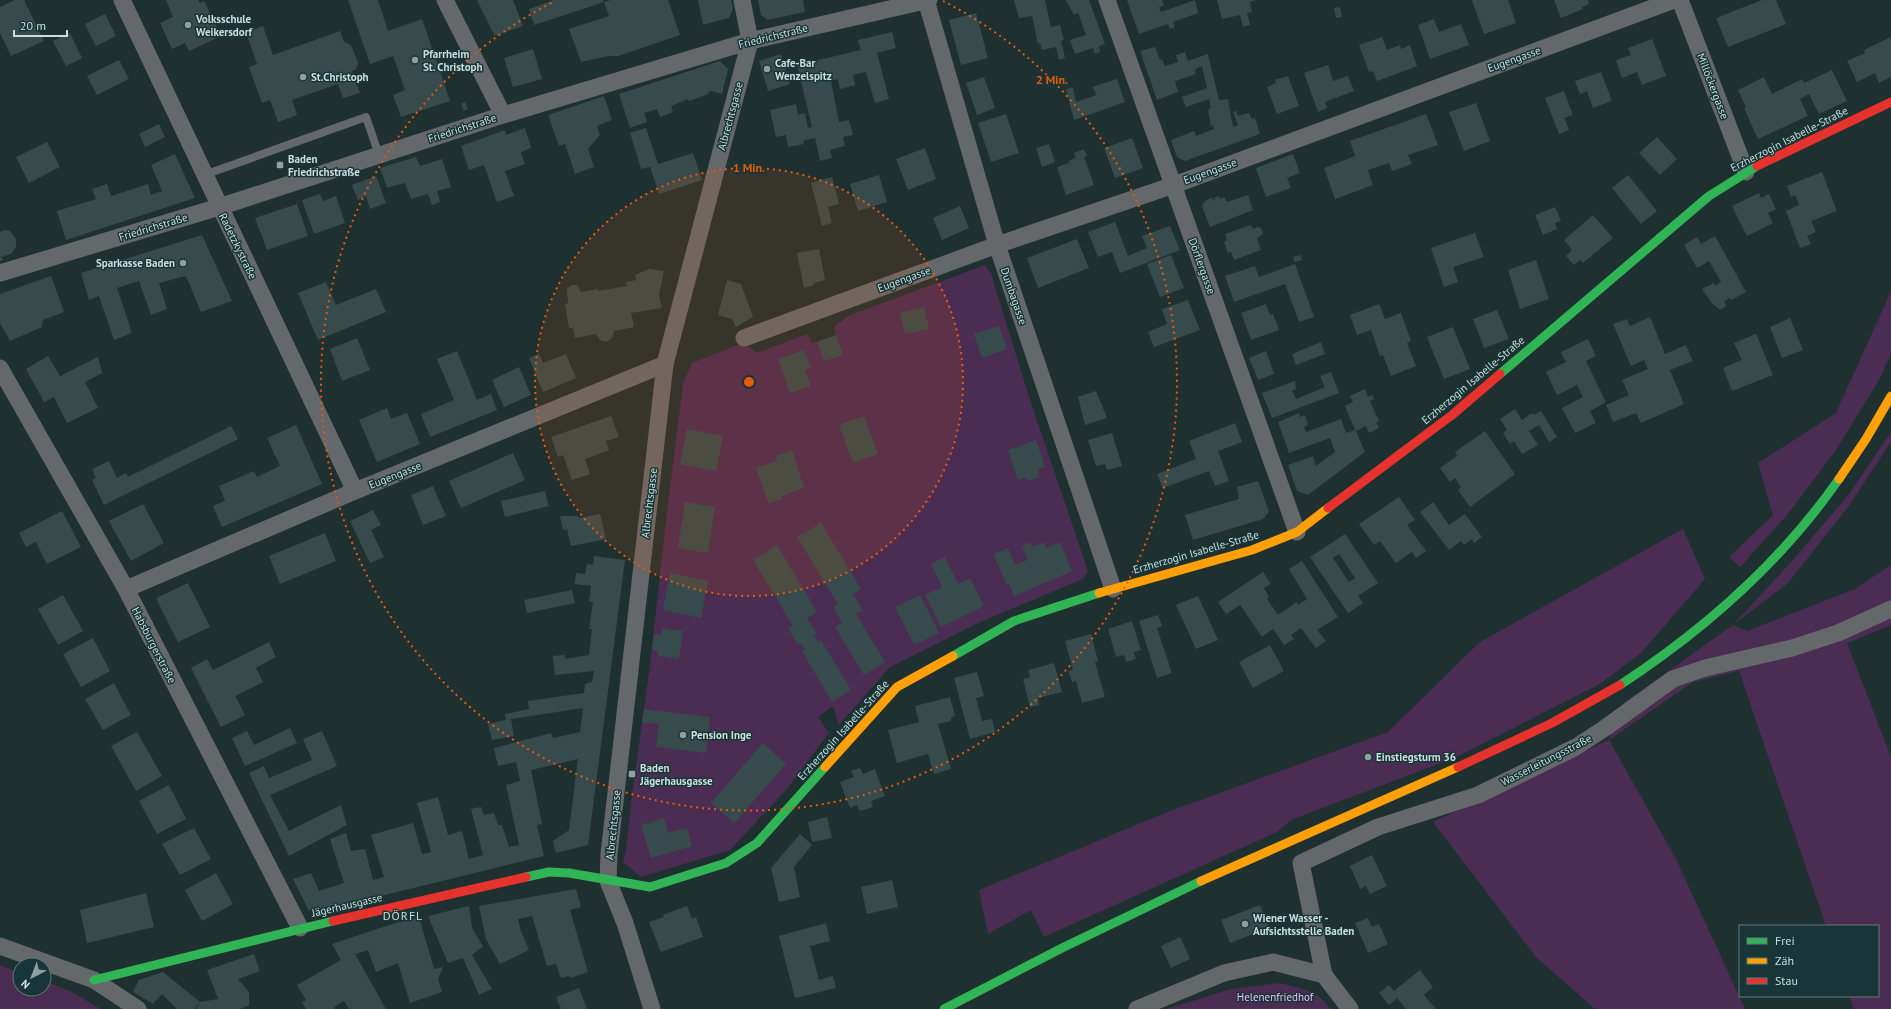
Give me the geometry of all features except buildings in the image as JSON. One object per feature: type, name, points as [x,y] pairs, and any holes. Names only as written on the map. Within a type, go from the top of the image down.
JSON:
[{"type":"street","name":"Radetzkystraße","points":[[122,0],[354,491]]},
{"type":"street","points":[[445,0],[503,114]]},
{"type":"street","name":"Albrechtsgasse","points":[[652,1009],[625,923],[608,881],[609,854],[665,364],[750,41],[742,0]]},
{"type":"street","name":"Friedrichstraße","points":[[0,273],[219,207],[503,114],[750,41],[927,0]]},
{"type":"street","name":"Dumbagasse","points":[[927,0],[997,245],[1112,589]]},
{"type":"street","name":"Dörflergasse","points":[[1107,0],[1297,532]]},
{"type":"street","name":"Eugengasse","points":[[744,338],[997,245],[1174,185],[1674,0]]},
{"type":"street","name":"Millöckergasse","points":[[1680,0],[1746,172]]},
{"type":"street","name":"Erzherzogin Isabelle-Straße","points":[[608,881],[650,887],[726,863],[757,843],[897,687],[1014,621],[1112,589],[1252,550],[1297,532],[1452,415],[1709,196],[1746,172],[1891,102]]},
{"type":"street","name":"Eugengasse","points":[[126,589],[354,491],[665,364]]},
{"type":"street","name":"Habsburgerstraße","points":[[0,368],[126,589],[300,928]]},
{"type":"street","points":[[944,1009],[1106,926],[1259,854],[1486,755],[1534,732],[1611,691],[1656,661],[1701,626],[1734,596],[1801,528],[1832,488],[1860,448],[1891,396]]},
{"type":"street","name":"Wasserleitungsstraße","points":[[1324,975],[1301,863],[1378,827],[1478,795],[1576,747],[1673,679],[1705,668],[1799,646],[1838,633],[1891,609]]},
{"type":"street","name":"Jägerhausgasse","points":[[94,980],[300,928],[548,872],[569,873],[608,881]]},
{"type":"street","points":[[0,946],[94,980],[138,1009]]},
{"type":"street","points":[[1137,1009],[1224,973],[1273,962],[1324,975],[1350,1009]]},
{"type":"lane","points":[[204,175],[366,117],[379,155]]},
{"type":"green space","points":[[985,265],[991,274],[1031,403],[1088,571],[1083,579],[978,623],[890,667],[839,725],[833,706],[818,717],[829,733],[786,790],[730,850],[641,877],[623,862],[626,850],[649,673],[683,384],[692,363],[743,343],[757,353],[807,334],[812,343],[836,335],[834,327],[848,316]]},
{"type":"green space","points":[[1891,291],[1891,354],[1879,380],[1836,450],[1787,515],[1740,567],[1729,557],[1773,515],[1758,463],[1836,413]]},
{"type":"green space","points":[[1891,432],[1891,442],[1848,507],[1788,583],[1733,625],[1793,560],[1849,494]]},
{"type":"green space","points":[[1683,529],[1705,579],[1641,653],[1600,684],[1454,758],[1291,820],[1277,832],[1044,937],[1031,910],[988,934],[979,890],[1170,811],[1388,732],[1480,642]]},
{"type":"green space","points":[[1891,565],[1891,625],[1847,643],[1891,757],[1891,1009],[1854,1009],[1849,997],[1879,997],[1879,925],[1826,925],[1739,671],[1693,682],[1609,740],[1622,704],[1733,625],[1747,631],[1855,589]]},
{"type":"green space","points":[[1609,740],[1676,859],[1745,1009],[1595,1009],[1536,957],[1433,822]]},
{"type":"green space","points":[[0,965],[12,970],[12,997],[52,997],[52,984],[70,991],[101,1009],[0,1009]]},
{"type":"green space","name":"Helenenfriedhof","points":[[1279,983],[1308,991],[1320,997],[1331,1009],[1167,1009],[1231,989]]},
{"type":"traffic: fast","points":[[1500,374],[1709,196],[1757,166]]},
{"type":"traffic: fast","points":[[1620,685],[1682,641],[1711,618],[1739,592],[1792,538],[1839,479]]},
{"type":"traffic: fast","points":[[953,656],[1014,621],[1099,593]]},
{"type":"traffic: fast","points":[[526,877],[549,872],[569,873],[650,887],[726,863],[757,843],[825,767]]},
{"type":"traffic: fast","points":[[944,1009],[1062,948],[1201,881]]},
{"type":"traffic: fast","points":[[94,980],[333,921]]},
{"type":"traffic: slow","points":[[1839,479],[1866,439],[1891,396]]},
{"type":"traffic: slow","points":[[1099,593],[1252,550],[1297,532],[1328,508]]},
{"type":"traffic: slow","points":[[825,767],[897,687],[953,656]]},
{"type":"traffic: slow","points":[[1201,881],[1458,767]]},
{"type":"traffic: jam","points":[[1757,166],[1891,102]]},
{"type":"traffic: jam","points":[[1328,508],[1452,415],[1500,374]]},
{"type":"traffic: jam","points":[[1458,767],[1552,723],[1620,685]]},
{"type":"traffic: jam","points":[[333,921],[526,877]]},
{"type":"place","name":"Volksschule Weikersdorf","points":[[188,25]]},
{"type":"place","name":"Pfarrheim St. Christoph","points":[[415,60]]},
{"type":"place","name":"Cafe-Bar Wenzelspitz","points":[[767,69]]},
{"type":"place","name":"St.Christoph","points":[[303,77]]},
{"type":"place","name":"Baden Friedrichstraße","points":[[280,165]]},
{"type":"place","name":"Sparkasse Baden","points":[[183,263]]},
{"type":"place","name":"Pension Inge","points":[[683,735]]},
{"type":"place","name":"Einstiegsturm 36","points":[[1368,757]]},
{"type":"place","name":"Baden Jägerhausgasse","points":[[632,774]]},
{"type":"place","name":"Wiener Wasser - Aufsichtsstelle Baden","points":[[1245,924]]},
{"type":"district","name":"DÖRFL","points":[[403,915]]}]
